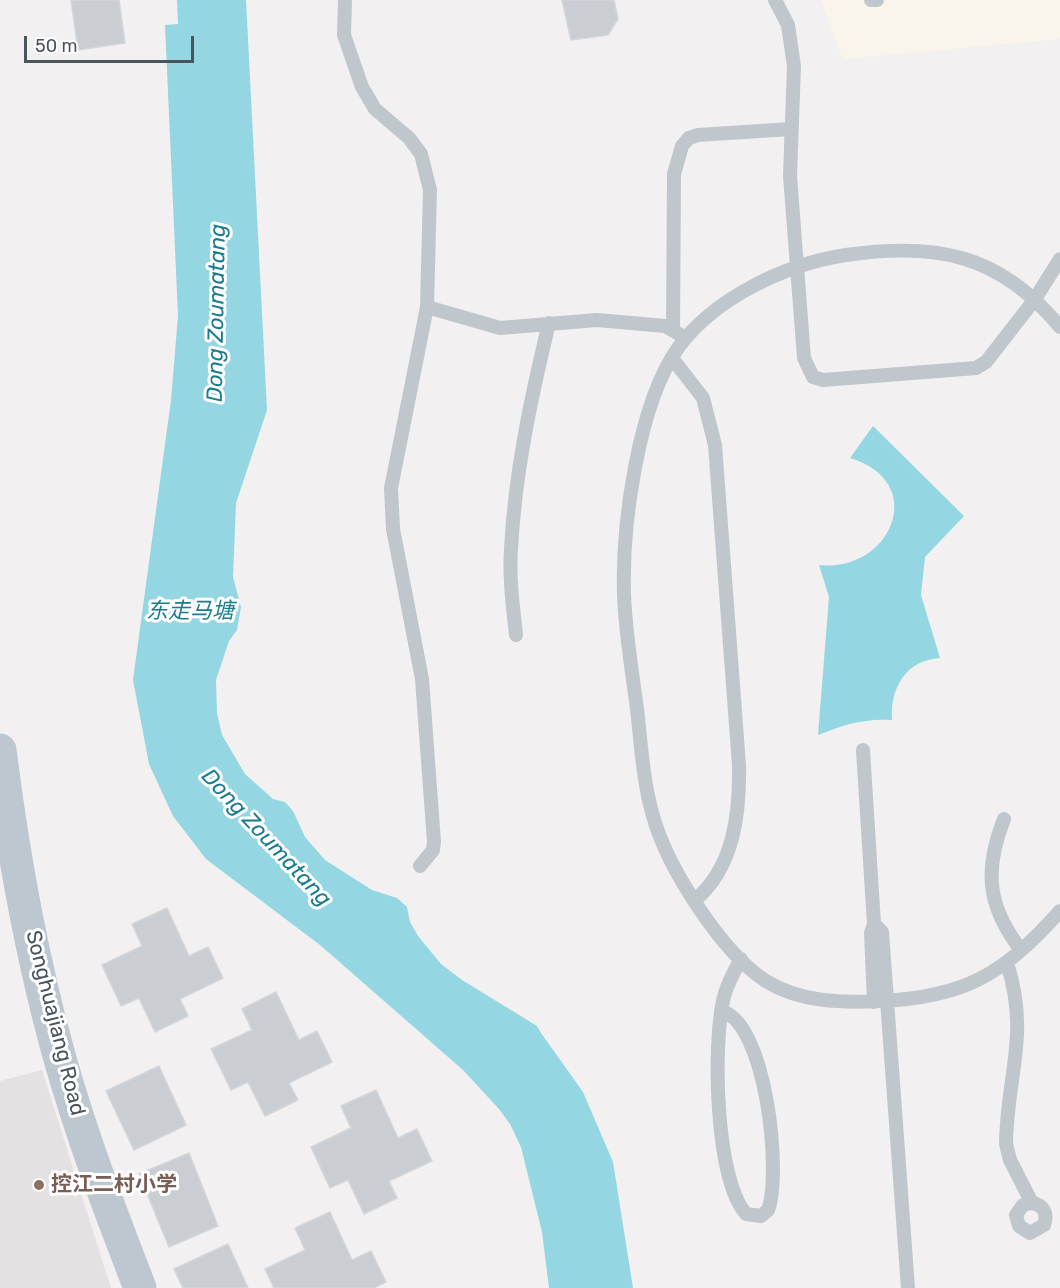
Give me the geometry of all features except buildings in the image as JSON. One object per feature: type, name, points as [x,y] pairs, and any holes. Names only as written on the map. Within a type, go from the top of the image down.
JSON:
[{"type":"main road","name":"Songhuajiang Road","points":[[0,750],[33,944],[60,1060],[106,1199],[140,1288]]},
{"type":"lane","points":[[345,0],[344,35],[362,87],[375,109],[409,138],[426,165],[430,214],[427,307],[391,488],[393,529],[424,701],[434,842],[433,850],[420,866]]},
{"type":"lane","points":[[775,0],[788,25],[793,54],[790,176],[804,358],[813,377],[824,380],[976,369],[986,362],[1035,299],[1060,259]]},
{"type":"lane","points":[[871,0],[877,0]]},
{"type":"lane","points":[[673,330],[674,174],[682,146],[689,138],[698,135],[791,129]]},
{"type":"lane","points":[[1060,327],[1035,299],[989,266],[966,259],[912,250],[846,255],[810,261],[743,293],[696,328],[672,358],[661,378],[633,481],[627,528],[624,596],[638,720],[653,816],[672,862],[694,900],[741,959],[768,983],[785,991],[834,1002],[881,1001],[929,996],[959,989],[980,981],[1007,963],[1060,911]]},
{"type":"lane","points":[[427,307],[500,328],[597,320],[665,326],[686,339]]},
{"type":"lane","points":[[516,635],[511,550],[516,489],[530,400],[549,323]]},
{"type":"lane","points":[[672,358],[703,398],[715,445],[739,765],[737,815],[731,840],[713,882],[694,900]]},
{"type":"lane","points":[[863,750],[874,924],[882,932],[881,1001],[908,1288]]},
{"type":"lane","points":[[1004,819],[994,846],[991,867],[992,887],[1006,931],[1022,950]]},
{"type":"lane","points":[[721,1011],[734,1017],[752,1047],[764,1086],[772,1139],[773,1185],[768,1210],[761,1216],[746,1214],[739,1205],[725,1155],[717,1077],[721,1011],[728,982],[741,959]]},
{"type":"lane","points":[[1007,963],[1016,992],[1019,1019],[1006,1144],[1010,1160],[1032,1203]]},
{"type":"shaded area","points":[[821,0],[1060,0],[1060,39],[843,59]]},
{"type":"shaded area","name":"控江二村小学","points":[[42,1070],[111,1288],[0,1288],[0,1081]]},
{"type":"water","name":"东走马塘","points":[[177,0],[246,0],[267,410],[236,503],[233,577],[241,607],[237,630],[229,641],[216,680],[217,713],[222,735],[245,774],[273,799],[285,802],[293,811],[305,837],[325,860],[372,890],[397,898],[407,907],[410,922],[418,936],[441,964],[462,980],[537,1026],[583,1092],[613,1162],[633,1288],[549,1288],[542,1232],[521,1147],[510,1124],[499,1109],[463,1070],[320,945],[206,859],[173,816],[149,764],[133,680],[171,400],[178,316],[165,25],[178,24]]},
{"type":"water","points":[[873,426],[964,516],[925,557],[921,595],[940,658],[918,664],[902,678],[894,697],[892,720],[854,723],[818,735],[829,597],[819,565],[844,564],[865,555],[882,541],[892,524],[894,505],[889,486],[875,470],[850,458]]},
{"type":"place","name":"控江二村小学","points":[[39,1185]]},
{"type":"water label","name":"Dong Zoumatang","points":[[217,313]]},
{"type":"water label","name":"Dong Zoumatang","points":[[266,838]]}]
